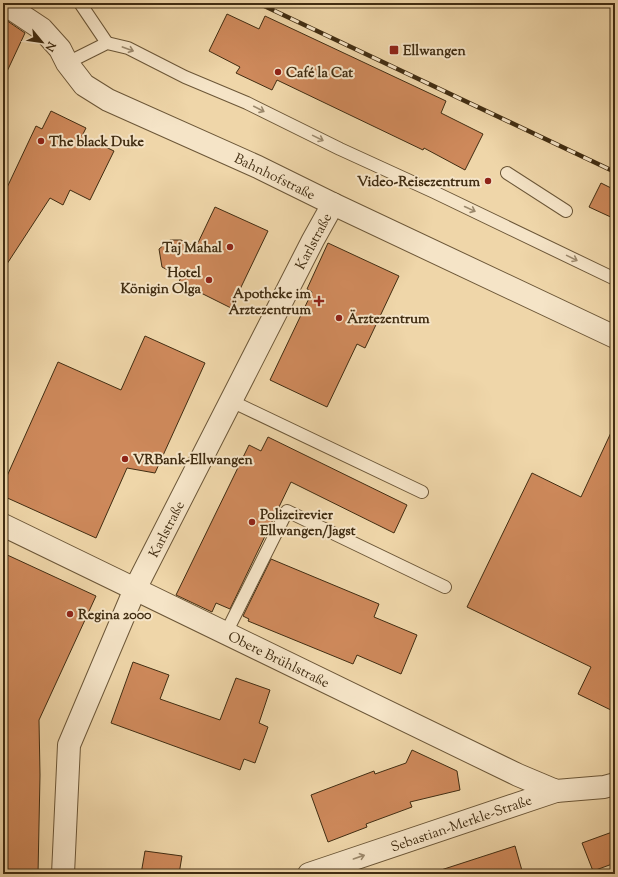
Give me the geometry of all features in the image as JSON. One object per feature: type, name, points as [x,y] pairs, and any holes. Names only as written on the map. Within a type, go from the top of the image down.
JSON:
[{"type":"street","name":"Bahnhofstraße","points":[[3,3],[42,29],[60,49],[67,64],[84,85],[108,100],[258,167],[615,337]]},
{"type":"street","name":"Karlstraße","points":[[63,874],[69,745],[135,589],[312,240],[333,204]]},
{"type":"street","name":"Obere Brühlstraße","points":[[3,525],[518,776],[556,791]]},
{"type":"street","name":"Sebastian-Merkle-Straße","points":[[309,874],[556,791],[604,787],[615,784]]},
{"type":"lane","points":[[80,3],[107,44]]},
{"type":"lane","points":[[67,64],[107,44],[128,48],[185,77],[247,103],[340,149],[434,192],[615,279]]},
{"type":"lane","points":[[507,174],[566,211]]},
{"type":"lane","points":[[231,401],[422,492]]},
{"type":"lane","points":[[226,634],[287,511],[445,587]]},
{"type":"building","points":[[227,14],[259,29],[265,16],[446,101],[441,113],[483,134],[465,170],[424,148],[423,150],[277,80],[272,90],[236,73],[240,67],[209,51]]},
{"type":"building","points":[[3,18],[25,33],[3,80]]},
{"type":"building","points":[[51,111],[86,128],[82,136],[114,151],[90,200],[70,190],[63,205],[50,198],[3,270],[3,196],[36,126],[42,129]]},
{"type":"building","points":[[601,183],[615,190],[615,219],[589,207]]},
{"type":"building","points":[[215,207],[268,231],[231,308],[179,282],[181,277],[162,267],[159,249],[170,240],[181,240],[196,247]]},
{"type":"building","name":"Ärztezentrum","points":[[328,243],[399,276],[365,348],[357,344],[327,407],[270,380],[312,292],[307,289]]},
{"type":"building","points":[[145,336],[205,363],[155,473],[127,468],[96,538],[3,496],[3,485],[58,362],[121,390]]},
{"type":"building","points":[[615,424],[615,712],[578,694],[591,667],[467,607],[532,473],[581,497]]},
{"type":"building","points":[[268,437],[407,505],[394,533],[291,482],[230,609],[216,603],[212,612],[176,595],[249,445],[261,451]]},
{"type":"building","points":[[3,553],[96,596],[39,720],[40,775],[38,874],[3,874]]},
{"type":"building","points":[[271,559],[379,604],[374,617],[417,635],[401,674],[357,655],[353,664],[248,621],[249,619],[243,616]]},
{"type":"building","points":[[133,662],[169,675],[160,699],[220,720],[236,678],[270,690],[259,723],[268,727],[255,763],[244,759],[240,770],[111,723]]},
{"type":"building","points":[[412,750],[457,771],[460,790],[410,802],[412,807],[366,824],[367,827],[328,842],[311,795],[374,771],[375,774],[406,763]]},
{"type":"building","points":[[615,831],[615,863],[593,871],[582,843]]},
{"type":"building","points":[[515,846],[523,874],[441,874],[441,870]]},
{"type":"building","points":[[145,851],[182,856],[179,874],[141,874]]},
{"type":"railway","points":[[258,3],[615,172]]},
{"type":"place","name":"Ellwangen","points":[[394,50]]},
{"type":"place","name":"Café la Cat","points":[[278,72]]},
{"type":"place","name":"The black Duke","points":[[41,141]]},
{"type":"place","name":"Video-Reisezentrum","points":[[488,181]]},
{"type":"place","name":"Taj Mahal","points":[[230,247]]},
{"type":"place","name":"Hotel Königin Olga","points":[[209,280]]},
{"type":"place","name":"Apotheke im Ärztezentrum","points":[[319,301]]},
{"type":"place","name":"Ärztezentrum","points":[[339,318]]},
{"type":"place","name":"VRBank-Ellwangen","points":[[125,459]]},
{"type":"place","name":"Polizeirevier Ellwangen/Jagst","points":[[252,522]]},
{"type":"place","name":"Regina 2000","points":[[70,614]]}]
